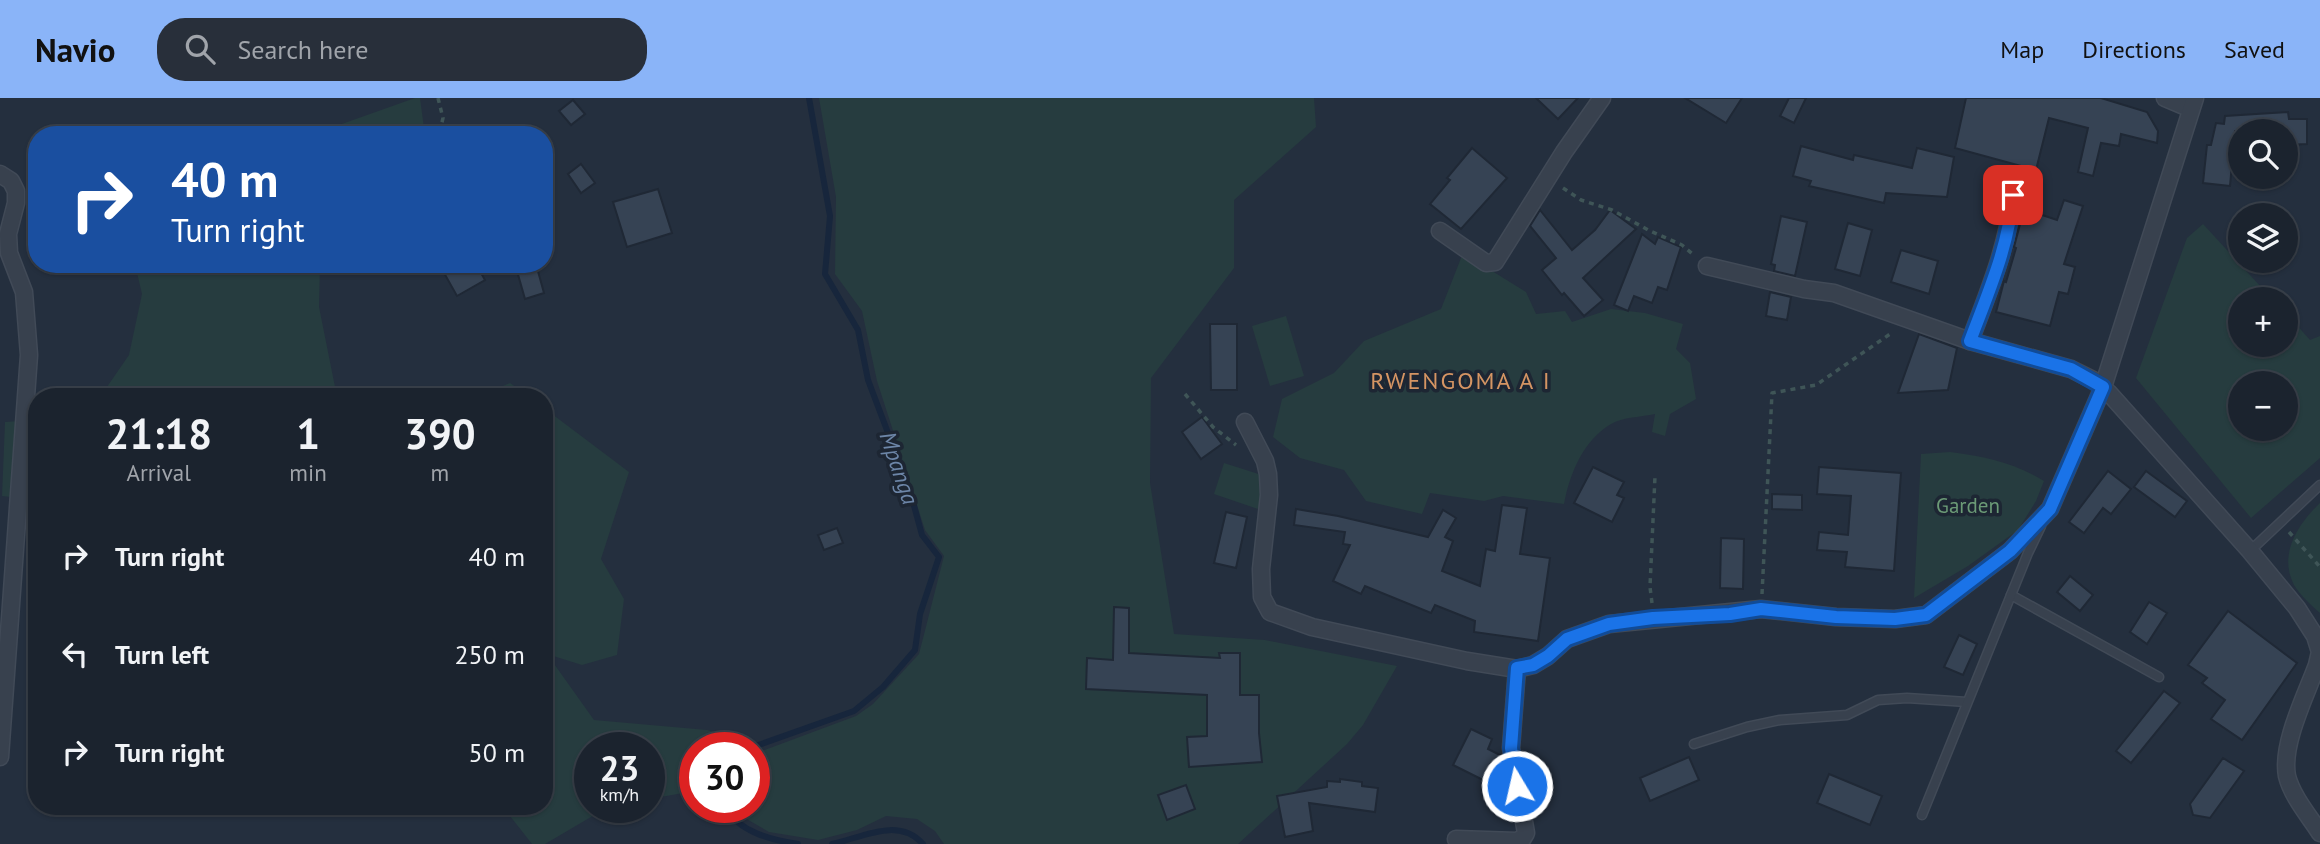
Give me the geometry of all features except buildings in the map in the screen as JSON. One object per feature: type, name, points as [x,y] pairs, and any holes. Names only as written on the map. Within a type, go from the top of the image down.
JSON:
[{"type":"street","points":[[1440,231],[1486,263],[1495,262],[1602,98]]},
{"type":"street","points":[[1245,422],[1265,461],[1268,474],[1269,495],[1261,569],[1262,597],[1270,612],[1312,627],[1467,661],[1517,668],[1533,665],[1567,639],[1582,632],[1609,624],[1653,618],[1730,614],[1761,609],[1836,617],[1895,619],[1926,615],[2010,551],[2050,509],[2103,387],[2193,104],[2165,98]]},
{"type":"street","points":[[0,174],[11,181],[16,191],[8,234],[9,253],[24,292],[29,355],[0,757]]},
{"type":"street","points":[[1970,341],[1999,262],[2010,223],[2013,195]]},
{"type":"street","points":[[1707,266],[1804,289],[1834,293],[1970,341],[2071,369],[2103,387],[2250,551],[2297,608],[2315,636],[2320,652],[2286,762],[2292,788],[2320,833]]},
{"type":"street","points":[[1456,839],[1517,841],[1526,833],[1511,748],[1517,668]]},
{"type":"lane","points":[[2250,551],[2320,485]]},
{"type":"lane","points":[[1922,815],[2028,553],[2050,509]]},
{"type":"lane","points":[[2011,595],[2159,677]]},
{"type":"lane","points":[[1694,744],[1747,727],[1780,720],[1841,716],[1878,700],[1908,698],[1968,702]]},
{"type":"path","points":[[438,98],[443,118],[441,126]]},
{"type":"path","points":[[1548,177],[1581,200],[1612,210],[1682,245],[1707,266]]},
{"type":"path","points":[[1761,609],[1772,393],[1816,386],[1857,355],[1913,320]]},
{"type":"path","points":[[1185,394],[1213,427],[1238,446]]},
{"type":"path","points":[[1653,618],[1650,587],[1655,476]]},
{"type":"path","points":[[2280,522],[2320,568]]},
{"type":"green space","points":[[415,98],[420,98],[424,126],[339,125]]},
{"type":"green space","points":[[819,98],[1314,98],[1316,127],[1234,200],[1234,268],[1151,378],[1150,483],[1174,634],[1265,640],[1397,666],[1363,725],[1347,744],[1238,844],[944,844],[935,831],[917,819],[886,816],[857,830],[818,840],[769,832],[754,823],[770,823],[770,748],[856,716],[873,704],[919,654],[944,556],[925,530],[877,381],[862,311],[835,274],[836,197]]},
{"type":"green space","points":[[2203,224],[2228,251],[2228,273],[2248,273],[2261,287],[2228,287],[2228,357],[2298,357],[2298,326],[2310,340],[2320,336],[2320,458],[2251,518],[2136,378],[2187,238]]},
{"type":"green space","points":[[1463,253],[1526,292],[1536,314],[1565,311],[1572,322],[1611,309],[1645,313],[1683,324],[1676,349],[1690,363],[1696,399],[1670,414],[1665,436],[1652,432],[1655,414],[1621,420],[1601,431],[1579,459],[1564,504],[1503,496],[1484,501],[1430,493],[1422,514],[1366,501],[1344,470],[1300,458],[1273,437],[1282,399],[1334,373],[1364,341],[1441,309]]},
{"type":"green space","points":[[137,273],[320,273],[319,307],[335,388],[106,388],[129,355],[142,294]]},
{"type":"green space","points":[[1286,316],[1304,376],[1270,386],[1252,326]]},
{"type":"green space","points":[[510,383],[517,388],[498,388]]},
{"type":"green space","points":[[553,415],[629,472],[601,559],[624,599],[617,655],[582,665],[553,656]]},
{"type":"green space","points":[[28,421],[28,499],[2,496],[5,422]]},
{"type":"green space","name":"Garden","points":[[1950,452],[1998,461],[2022,469],[2044,481],[2036,501],[2018,530],[1968,566],[1914,598],[1921,454]]},
{"type":"green space","points":[[1224,463],[1268,477],[1258,509],[1214,494]]},
{"type":"green space","points":[[2320,503],[2320,613],[2294,585],[2288,562],[2289,551],[2298,530]]},
{"type":"green space","points":[[553,662],[594,720],[714,732],[679,732],[679,794],[665,796],[665,732],[574,732],[574,823],[581,823],[545,844],[532,844],[509,815],[553,815]]},
{"type":"waterway","name":"Mpanga","points":[[770,741],[854,711],[883,687],[915,650],[920,614],[939,557],[922,535],[910,491],[868,380],[858,330],[825,274],[830,216],[809,98]]},
{"type":"waterway","name":"Mpanga","points":[[739,823],[767,837],[798,844]]},
{"type":"waterway","name":"Mpanga","points":[[832,844],[891,830],[902,831],[923,844]]},
{"type":"district","name":"RWENGOMA A I","points":[[1461,381]]},
{"type":"route","points":[[1517,786],[1511,748],[1517,668],[1533,665],[1567,639],[1609,624],[1761,609],[1836,617],[1895,619],[1926,615],[2010,551],[2050,509],[2103,387],[2071,369],[1970,341],[1999,262],[2010,223],[2013,195]]}]
